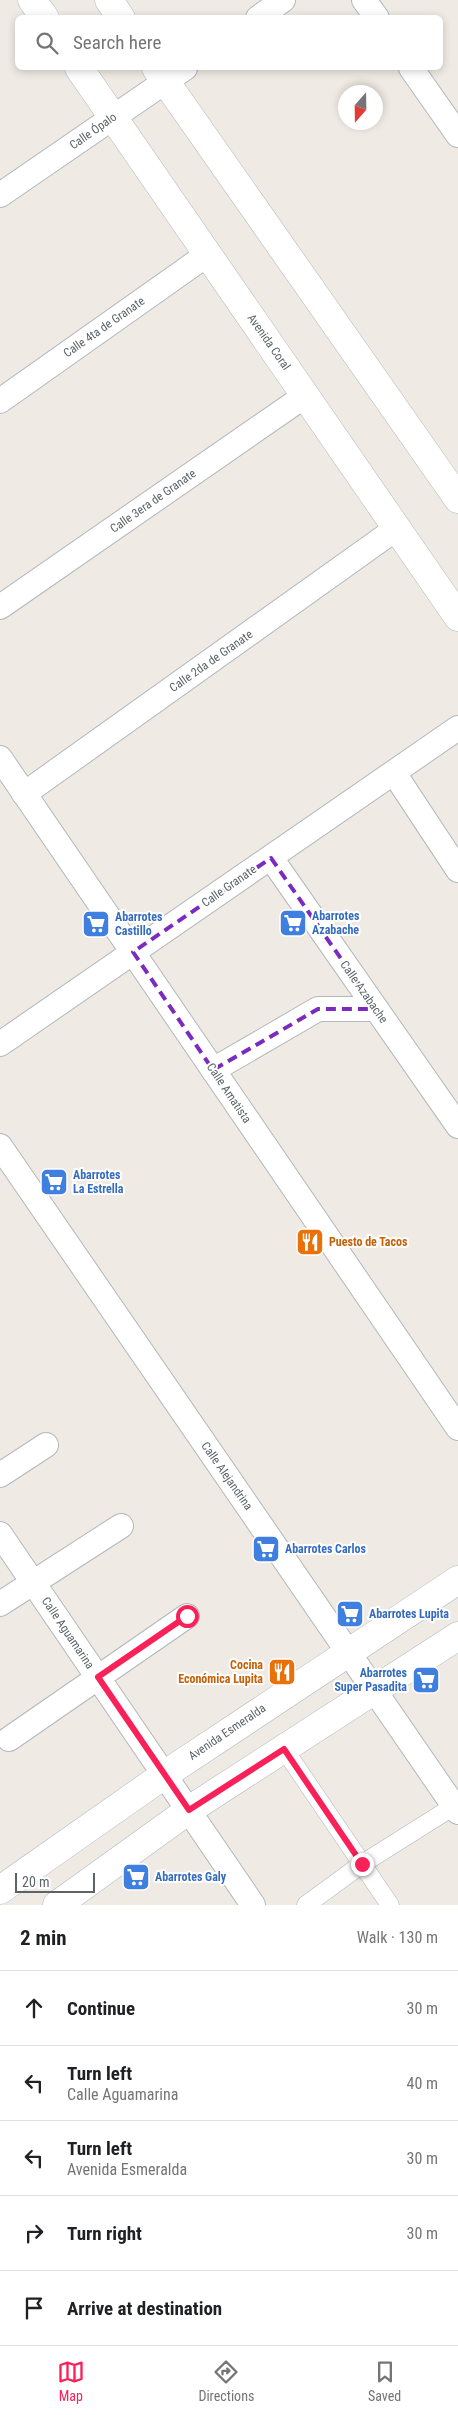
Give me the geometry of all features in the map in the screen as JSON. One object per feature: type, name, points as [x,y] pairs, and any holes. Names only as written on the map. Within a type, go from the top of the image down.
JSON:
[{"type":"street","points":[[32,0],[42,15]]},
{"type":"street","points":[[108,0],[119,15]]},
{"type":"street","points":[[262,15],[283,0]]},
{"type":"street","points":[[364,0],[375,15]]},
{"type":"street","name":"Avenida Coral","points":[[80,70],[458,617]]},
{"type":"street","points":[[412,70],[458,135]]},
{"type":"street","points":[[169,72],[458,499]]},
{"type":"street","name":"Calle Ópalo","points":[[0,195],[114,117],[169,72]]},
{"type":"street","name":"Calle 4ta de Granate","points":[[0,401],[208,254]]},
{"type":"street","name":"Calle 3era de Granate","points":[[0,607],[306,395]]},
{"type":"street","name":"Calle 2da de Granate","points":[[24,794],[397,528]]},
{"type":"street","name":"Calle Granate","points":[[0,1044],[458,728]]},
{"type":"street","name":"Calle Amatista","points":[[0,758],[458,1428]]},
{"type":"street","points":[[394,773],[458,870]]},
{"type":"street","name":"Calle Azabache","points":[[270,858],[458,1126]]},
{"type":"street","points":[[213,1070],[318,1008],[376,1009]]},
{"type":"street","name":"Calle Alejandrina","points":[[0,1146],[456,1809],[362,1864]]},
{"type":"street","points":[[0,1475],[46,1445]]},
{"type":"street","points":[[0,1604],[121,1526]]},
{"type":"street","name":"Calle Aguamarina","points":[[0,1534],[254,1905]]},
{"type":"street","name":"Avenida Esmeralda","points":[[0,1890],[164,1775],[458,1580]]},
{"type":"street","points":[[9,1739],[187,1616]]},
{"type":"street","points":[[57,1905],[189,1810],[458,1636]]},
{"type":"street","points":[[284,1749],[390,1905]]},
{"type":"street","points":[[306,1905],[362,1864]]},
{"type":"highlighted area","points":[[271,858],[376,1009],[318,1009],[213,1070],[133,952]]},
{"type":"place","name":"Abarrotes Azabache","points":[[293,923]]},
{"type":"place","name":"Abarrotes Castillo","points":[[96,924]]},
{"type":"place","name":"Abarrotes La Estrella","points":[[54,1182]]},
{"type":"place","name":"Puesto de Tacos","points":[[310,1242]]},
{"type":"place","name":"Abarrotes Carlos","points":[[266,1549]]},
{"type":"place","name":"Abarrotes Lupita","points":[[350,1614]]},
{"type":"place","name":"Cocina Económica Lupita","points":[[282,1672]]},
{"type":"place","name":"Abarrotes Super Pasadita","points":[[426,1680]]},
{"type":"place","name":"Abarrotes Galy","points":[[136,1877]]},
{"type":"route","points":[[187,1616],[98,1677],[189,1810],[284,1749],[362,1864]]}]
